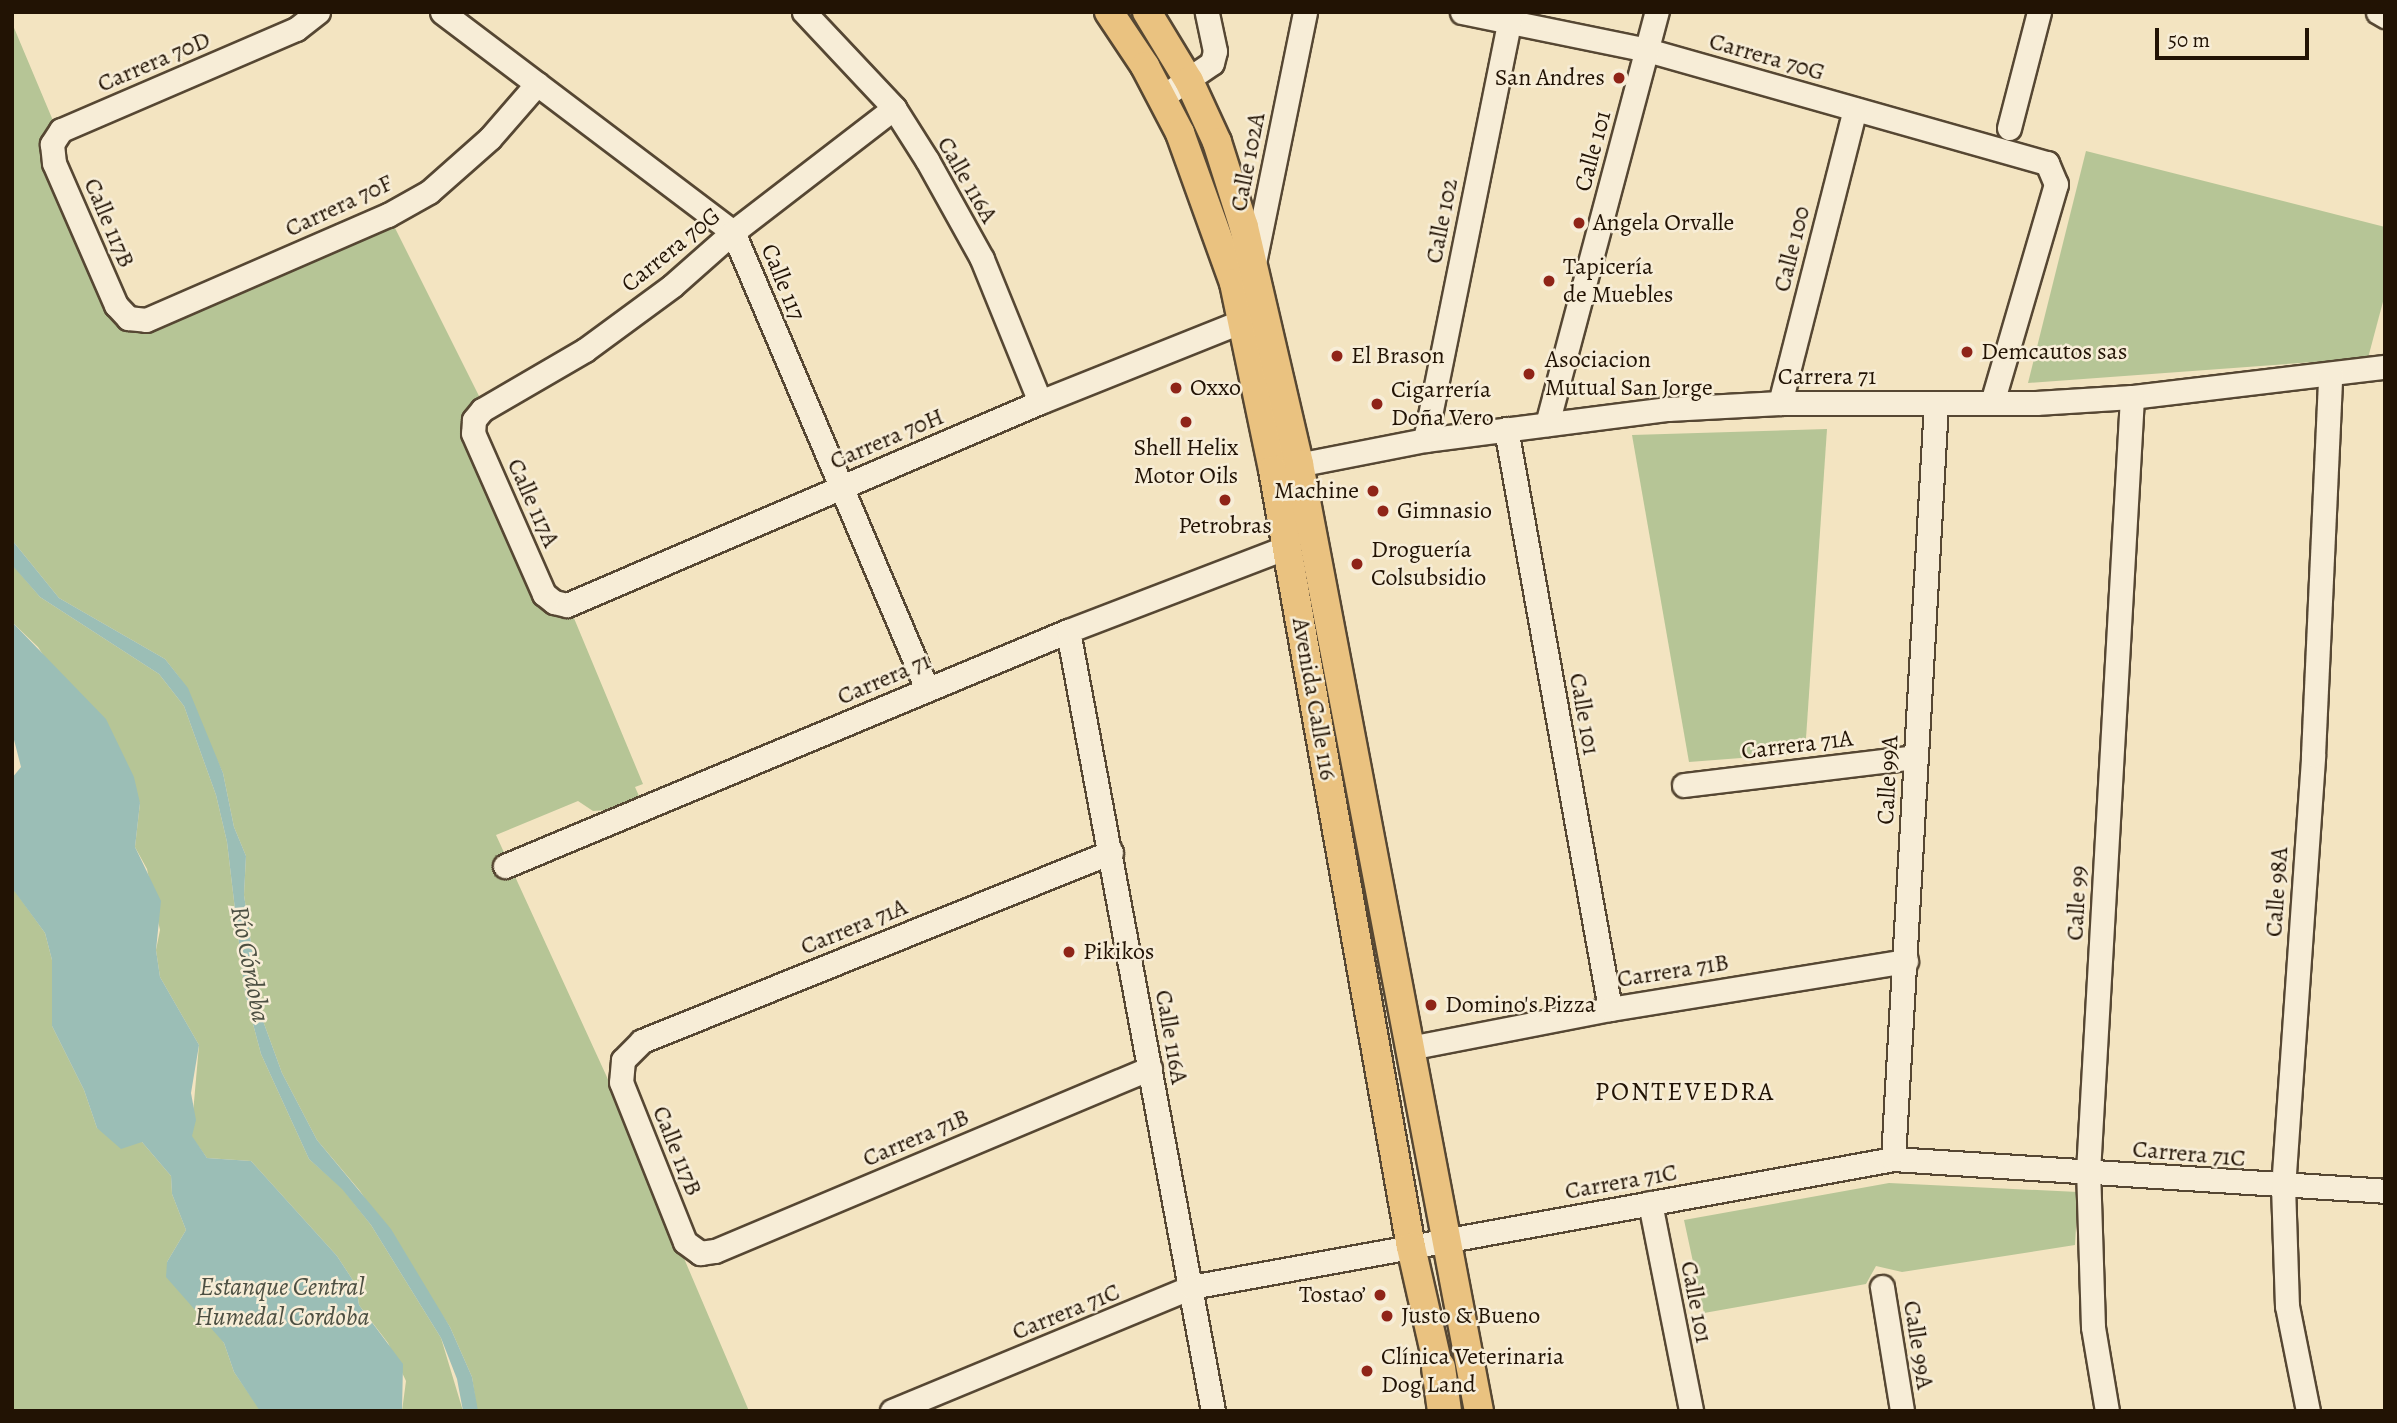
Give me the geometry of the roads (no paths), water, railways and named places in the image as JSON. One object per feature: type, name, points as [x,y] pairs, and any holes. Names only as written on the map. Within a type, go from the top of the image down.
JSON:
[{"type":"highway","points":[[1438,1367],[1446,1411]]},
{"type":"main road","name":"Avenida Calle 116","points":[[1109,12],[1163,97],[1204,189],[1286,467],[1287,547],[1411,1247],[1438,1367]]},
{"type":"main road","name":"Avenida Calle 116","points":[[1147,12],[1189,81],[1232,184],[1252,270],[1286,467],[1409,1048],[1479,1411]]},
{"type":"street","name":"Carrera 70D","points":[[52,144],[61,130],[296,29],[318,12]]},
{"type":"street","name":"Calle 117","points":[[442,12],[733,232],[839,488],[927,689]]},
{"type":"street","name":"Calle 116A","points":[[804,12],[894,108],[982,259],[1040,402]]},
{"type":"street","points":[[1163,97],[1212,63],[1215,51],[1207,12]]},
{"type":"street","name":"Calle 102A","points":[[1243,321],[1305,12]]},
{"type":"street","name":"Carrera 70G","points":[[1462,12],[1510,17],[1647,50],[2028,155],[2053,168],[2056,184],[1992,403]]},
{"type":"street","name":"Calle 101","points":[[1548,424],[1657,12]]},
{"type":"street","points":[[2378,12],[2385,16]]},
{"type":"street","points":[[2009,128],[2036,13]]},
{"type":"street","name":"Calle 102","points":[[1425,440],[1510,17]]},
{"type":"street","name":"Carrera 70F","points":[[128,318],[146,320],[388,215],[429,192],[490,138],[537,84]]},
{"type":"street","name":"Carrera 70G","points":[[474,420],[482,410],[585,350],[673,286],[733,232],[894,108]]},
{"type":"street","name":"Calle 100","points":[[1780,403],[1855,109]]},
{"type":"street","name":"Calle 117B","points":[[52,144],[54,163],[111,293],[128,318]]},
{"type":"street","name":"Carrera 70H","points":[[554,602],[567,605],[1040,402],[1243,321]]},
{"type":"street","name":"Carrera 71","points":[[1286,467],[1425,440],[1668,409],[1780,403],[1992,403],[2132,397],[2330,374],[2383,360]]},
{"type":"street","name":"Calle 98A","points":[[2308,1411],[2287,1306],[2283,1188],[2313,755],[2330,374]]},
{"type":"street","name":"Calle 99","points":[[2107,1411],[2093,1327],[2088,1172],[2132,397]]},
{"type":"street","name":"Calle 99A","points":[[1893,1159],[1936,403]]},
{"type":"street","name":"Calle 117A","points":[[474,420],[473,433],[544,594],[554,602]]},
{"type":"street","name":"Calle 101","points":[[1506,429],[1610,1009]]},
{"type":"street","name":"Carrera 71","points":[[505,866],[1068,631],[1287,547]]},
{"type":"street","name":"Calle 116A","points":[[1068,631],[1213,1411]]},
{"type":"street","name":"Carrera 71A","points":[[1684,785],[1915,757]]},
{"type":"street","name":"Carrera 71A","points":[[623,1060],[642,1041],[1111,852]]},
{"type":"street","name":"Carrera 71B","points":[[1409,1048],[1610,1009],[1906,961]]},
{"type":"street","name":"Calle 117B","points":[[623,1060],[621,1082],[680,1230],[685,1242],[700,1253]]},
{"type":"street","name":"Carrera 71B","points":[[700,1253],[728,1245],[1150,1068]]},
{"type":"street","name":"Carrera 71C","points":[[892,1411],[1191,1287],[1893,1159],[2283,1188],[2385,1191]]},
{"type":"street","name":"Calle 101","points":[[1650,1203],[1691,1411]]},
{"type":"street","name":"Calle 99A","points":[[1882,1287],[1902,1411]]},
{"type":"water","name":"Río Córdoba","points":[[12,540],[59,598],[165,659],[188,688],[223,773],[234,827],[246,856],[244,895],[262,1018],[282,1073],[317,1140],[391,1229],[450,1327],[472,1377],[478,1411],[463,1411],[457,1379],[441,1338],[371,1225],[342,1189],[309,1159],[261,1054],[245,994],[227,842],[216,795],[184,706],[159,674],[40,597],[12,565]]},
{"type":"water","name":"Estanque Central Humedal Cordoba","points":[[12,622],[106,719],[134,777],[140,803],[135,847],[161,901],[156,950],[160,977],[199,1045],[191,1093],[196,1120],[192,1136],[207,1158],[251,1161],[337,1256],[356,1285],[359,1305],[403,1364],[402,1411],[260,1411],[234,1372],[224,1343],[166,1277],[167,1262],[186,1230],[172,1194],[171,1176],[142,1142],[121,1149],[97,1128],[84,1090],[52,1026],[52,960],[45,933],[12,888],[12,778],[21,767],[12,732]]},
{"type":"place","name":"San Andres","points":[[1619,78]]},
{"type":"place","name":"Angela Orvalle","points":[[1579,223]]},
{"type":"place","name":"Tapicería de Muebles","points":[[1549,281]]},
{"type":"place","name":"Demcautos sas","points":[[1967,352]]},
{"type":"place","name":"El Brason","points":[[1337,356]]},
{"type":"place","name":"Asociacion Mutual San Jorge","points":[[1529,374]]},
{"type":"place","name":"Oxxo","points":[[1176,388]]},
{"type":"place","name":"Cigarrería Doña Vero","points":[[1377,404]]},
{"type":"place","name":"Shell Helix Motor Oils","points":[[1186,422]]},
{"type":"place","name":"Machine","points":[[1373,491]]},
{"type":"place","name":"Petrobras","points":[[1225,500]]},
{"type":"place","name":"Gimnasio","points":[[1383,511]]},
{"type":"place","name":"Droguería Colsubsidio","points":[[1357,564]]},
{"type":"place","name":"Pikikos","points":[[1069,952]]},
{"type":"place","name":"Domino's Pizza","points":[[1431,1005]]},
{"type":"place","name":"Tostao’","points":[[1380,1295]]},
{"type":"place","name":"Justo & Bueno","points":[[1387,1316]]},
{"type":"place","name":"Clínica Veterinaria Dog Land","points":[[1367,1371]]},
{"type":"district","name":"PONTEVEDRA","points":[[1685,1092]]}]
